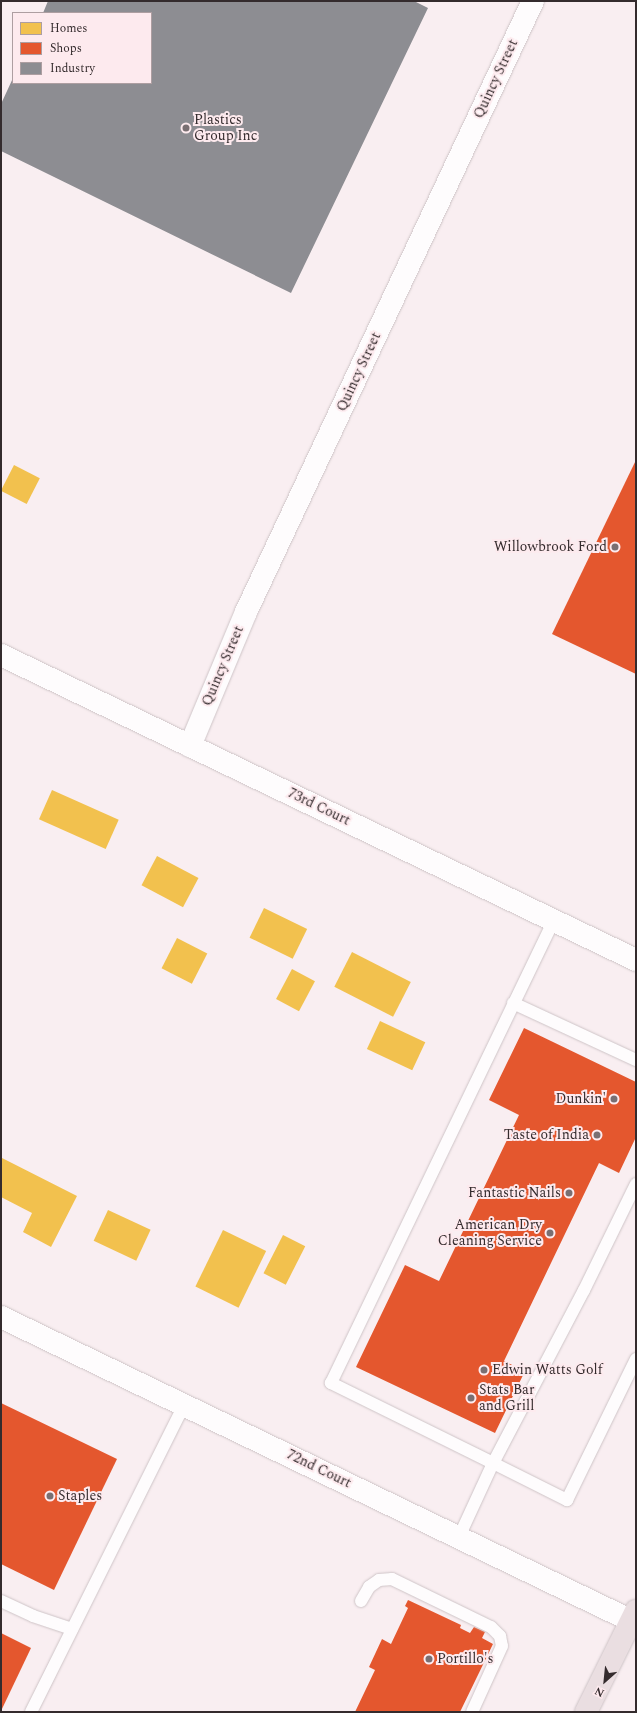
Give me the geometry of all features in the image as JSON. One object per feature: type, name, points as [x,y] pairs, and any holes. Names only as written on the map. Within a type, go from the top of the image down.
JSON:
[{"type":"highway","points":[[586,1712],[634,1618]]},
{"type":"street","name":"Quincy Street","points":[[190,746],[246,612],[533,1]]},
{"type":"street","name":"73rd Court","points":[[1,655],[636,960]]},
{"type":"street","name":"72nd Court","points":[[1,1317],[185,1403],[458,1537],[634,1618]]},
{"type":"lane","points":[[554,920],[331,1383],[567,1500],[636,1359]]},
{"type":"lane","points":[[514,1003],[636,1060]]},
{"type":"lane","points":[[458,1537],[494,1463],[584,1290],[636,1184]]},
{"type":"lane","points":[[31,1712],[185,1403]]},
{"type":"lane","points":[[361,1601],[369,1587],[379,1580],[392,1579],[491,1627],[500,1636],[502,1646],[472,1712]]},
{"type":"lane","points":[[1,1601],[33,1616],[72,1629]]},
{"type":"building: Homes","points":[[14,465],[40,478],[27,504],[1,491]]},
{"type":"building: Homes","points":[[52,790],[119,820],[106,849],[39,819]]},
{"type":"building: Homes","points":[[157,856],[198,878],[183,907],[142,885]]},
{"type":"building: Homes","points":[[264,908],[307,929],[293,959],[250,938]]},
{"type":"building: Homes","points":[[177,938],[207,953],[192,984],[162,968]]},
{"type":"building: Homes","points":[[352,952],[411,982],[393,1017],[334,987]]},
{"type":"building: Homes","points":[[292,969],[315,981],[299,1011],[276,999]]},
{"type":"building: Homes","points":[[380,1021],[425,1042],[412,1070],[367,1049]]},
{"type":"building: Homes","points":[[2,1158],[77,1196],[51,1247],[23,1232],[32,1213],[1,1197]]},
{"type":"building: Homes","points":[[108,1210],[151,1230],[136,1261],[94,1241]]},
{"type":"building: Homes","points":[[223,1230],[266,1251],[239,1308],[195,1287]]},
{"type":"building: Homes","points":[[283,1235],[305,1246],[286,1285],[263,1273]]},
{"type":"building: Shops","name":"Willowbrook Ford","points":[[636,460],[636,674],[552,634]]},
{"type":"building: Shops","points":[[524,1028],[636,1082],[636,1137],[619,1173],[599,1163],[504,1361],[525,1371],[495,1433],[356,1367],[405,1265],[439,1281],[519,1115],[489,1100]]},
{"type":"building: Shops","name":"Staples","points":[[1,1403],[117,1459],[54,1590],[1,1564]]},
{"type":"building: Shops","name":"Portillo's","points":[[408,1600],[461,1625],[460,1628],[470,1633],[474,1627],[485,1632],[482,1638],[493,1644],[460,1712],[355,1712],[375,1670],[369,1667],[382,1639],[391,1644],[408,1608],[405,1606]]},
{"type":"building: Shops","points":[[1,1633],[31,1648],[1,1711]]},
{"type":"building: Industry","name":"Plastics Group Inc","points":[[48,1],[414,1],[428,8],[291,293],[1,151],[1,104],[12,80],[12,84],[152,84],[152,12],[43,12]]},
{"type":"place","name":"Plastics Group Inc","points":[[186,128]]},
{"type":"place","name":"Willowbrook Ford","points":[[615,547]]},
{"type":"place","name":"Dunkin'","points":[[614,1099]]},
{"type":"place","name":"Taste of India","points":[[597,1135]]},
{"type":"place","name":"Fantastic Nails","points":[[569,1193]]},
{"type":"place","name":"American Dry Cleaning Service","points":[[550,1233]]},
{"type":"place","name":"Edwin Watts Golf","points":[[484,1370]]},
{"type":"place","name":"Stats Bar and Grill","points":[[471,1398]]},
{"type":"place","name":"Staples","points":[[50,1496]]},
{"type":"place","name":"Portillo's","points":[[429,1659]]}]
